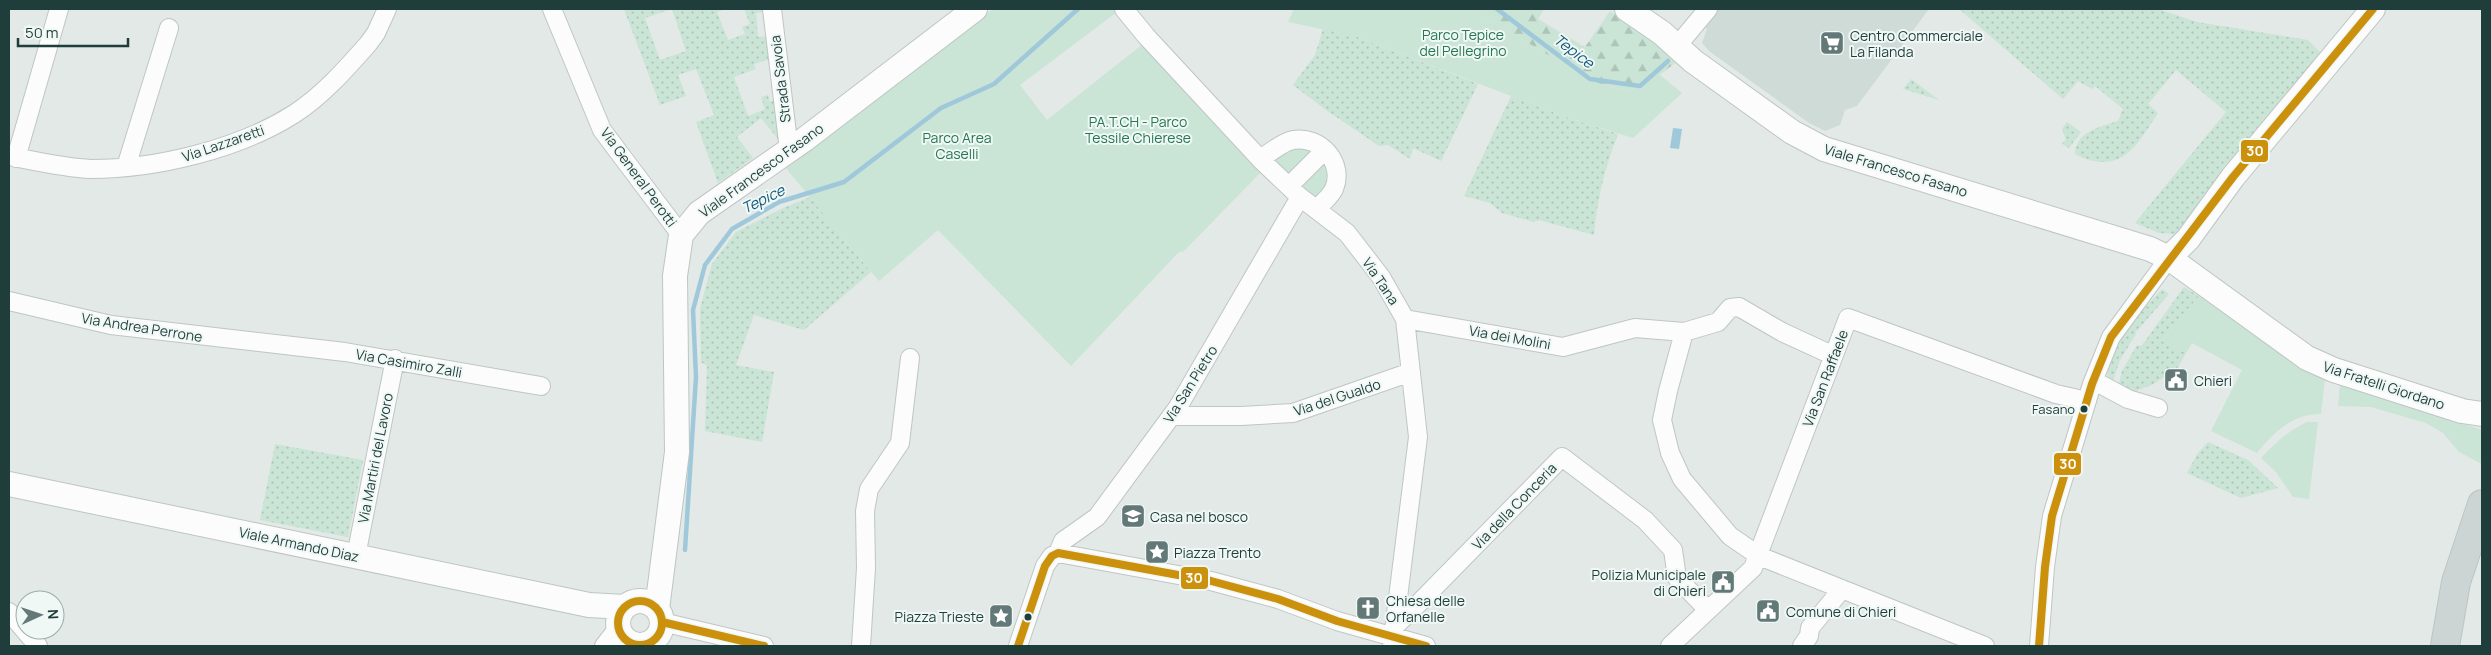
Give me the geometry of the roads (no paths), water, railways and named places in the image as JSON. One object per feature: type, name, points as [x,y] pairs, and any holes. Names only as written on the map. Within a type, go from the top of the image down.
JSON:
[{"type":"main road","points":[[2445,646],[2456,582],[2482,504]]},
{"type":"street","points":[[12,157],[59,9]]},
{"type":"street","name":"Via Lazzaretti","points":[[12,157],[90,169],[126,167],[174,159],[218,147],[260,132],[295,114],[325,88],[368,44],[376,33],[387,9]]},
{"type":"street","name":"Via General Perotti","points":[[552,9],[602,130],[681,235]]},
{"type":"street","name":"Strada Savoia","points":[[772,9],[789,150]]},
{"type":"street","name":"Viale Francesco Fasano","points":[[681,235],[699,213],[789,150],[975,9]]},
{"type":"street","name":"Via Tana","points":[[1124,9],[1146,36],[1261,160],[1294,192],[1346,233],[1380,277],[1405,318],[1418,437],[1393,636]]},
{"type":"street","name":"Viale Francesco Fasano","points":[[1627,9],[1678,46],[1693,61],[1792,132],[1824,149],[1872,166],[2087,228],[2169,258]]},
{"type":"street","points":[[1678,46],[1708,9]]},
{"type":"street","points":[[2039,646],[2044,567],[2052,516],[2087,401],[2111,336],[2169,258],[2188,239],[2233,177],[2373,9]]},
{"type":"street","points":[[126,167],[168,28]]},
{"type":"street","points":[[1266,155],[1293,140],[1314,142],[1325,150],[1334,162],[1337,174],[1334,187],[1328,198],[1316,209]]},
{"type":"street","name":"Via San Pietro","points":[[1018,646],[1045,566],[1052,556],[1058,553],[1063,541],[1097,518],[1171,416],[1241,302],[1294,192],[1325,150]]},
{"type":"street","points":[[681,235],[675,276],[677,452],[664,549],[662,582],[632,628],[764,646]]},
{"type":"street","name":"Via Fratelli Giordano","points":[[2169,258],[2307,358],[2334,370],[2462,411],[2482,414]]},
{"type":"street","name":"Via Andrea Perrone","points":[[9,301],[111,325],[277,343]]},
{"type":"street","name":"Via dei Molini","points":[[1405,318],[1563,347],[1635,328],[1684,332],[1718,322],[1730,308],[1739,307],[1782,332],[1832,355]]},
{"type":"street","name":"Via San Raffaele","points":[[1670,646],[1756,562],[1832,355],[1848,318],[2056,394],[2087,401]]},
{"type":"street","points":[[1684,332],[1662,420],[1670,453],[1682,479],[1730,536],[1756,562],[1842,589],[1954,641],[1984,646]]},
{"type":"street","name":"Via Casimiro Zalli","points":[[277,343],[394,359],[541,386]]},
{"type":"street","points":[[861,646],[866,568],[865,511],[869,489],[900,443],[910,358]]},
{"type":"street","name":"Via Martiri del Lavoro","points":[[356,556],[394,359]]},
{"type":"street","name":"Via del Gualdo","points":[[1171,416],[1241,416],[1293,413],[1411,372]]},
{"type":"street","points":[[2100,384],[2136,401],[2158,408]]},
{"type":"street","name":"Via della Conceria","points":[[1393,636],[1419,603],[1562,457],[1644,520],[1673,550],[1677,578],[1708,610]]},
{"type":"street","name":"Viale Armando Diaz","points":[[9,484],[589,605],[632,628]]},
{"type":"street","points":[[1058,553],[1211,581],[1278,599],[1337,621],[1426,646]]},
{"type":"street","points":[[1802,646],[1809,636],[1810,628],[1842,589]]},
{"type":"street","points":[[9,612],[38,646]]},
{"type":"water","points":[[1673,128],[1682,129],[1679,149],[1670,148]]},
{"type":"waterway","name":"Tepice","points":[[685,550],[696,377],[693,310],[705,265],[732,229],[779,202],[844,182],[941,108],[994,84],[1078,9]]},
{"type":"waterway","name":"Tepice","points":[[1497,9],[1590,79],[1640,86],[1668,61]]},
{"type":"place","name":"Centro Commerciale La Filanda","points":[[1832,43]]},
{"type":"place","name":"Chieri","points":[[2176,380]]},
{"type":"place","name":"Fasano","points":[[2084,409]]},
{"type":"place","name":"Casa nel bosco","points":[[1133,516]]},
{"type":"place","name":"Piazza Trento","points":[[1157,552]]},
{"type":"place","name":"Polizia Municipale di Chieri","points":[[1723,582]]},
{"type":"place","name":"Chiesa delle Orfanelle","points":[[1368,608]]},
{"type":"place","name":"Comune di Chieri","points":[[1768,611]]},
{"type":"place","name":"Piazza Trieste","points":[[1001,616]]},
{"type":"park label","name":"Parco Tepice del Pellegrino","points":[[1463,42]]},
{"type":"park label","name":"PA.T.CH - Parco Tessile Chierese","points":[[1138,130]]},
{"type":"park label","name":"Parco Area Caselli","points":[[957,146]]}]
